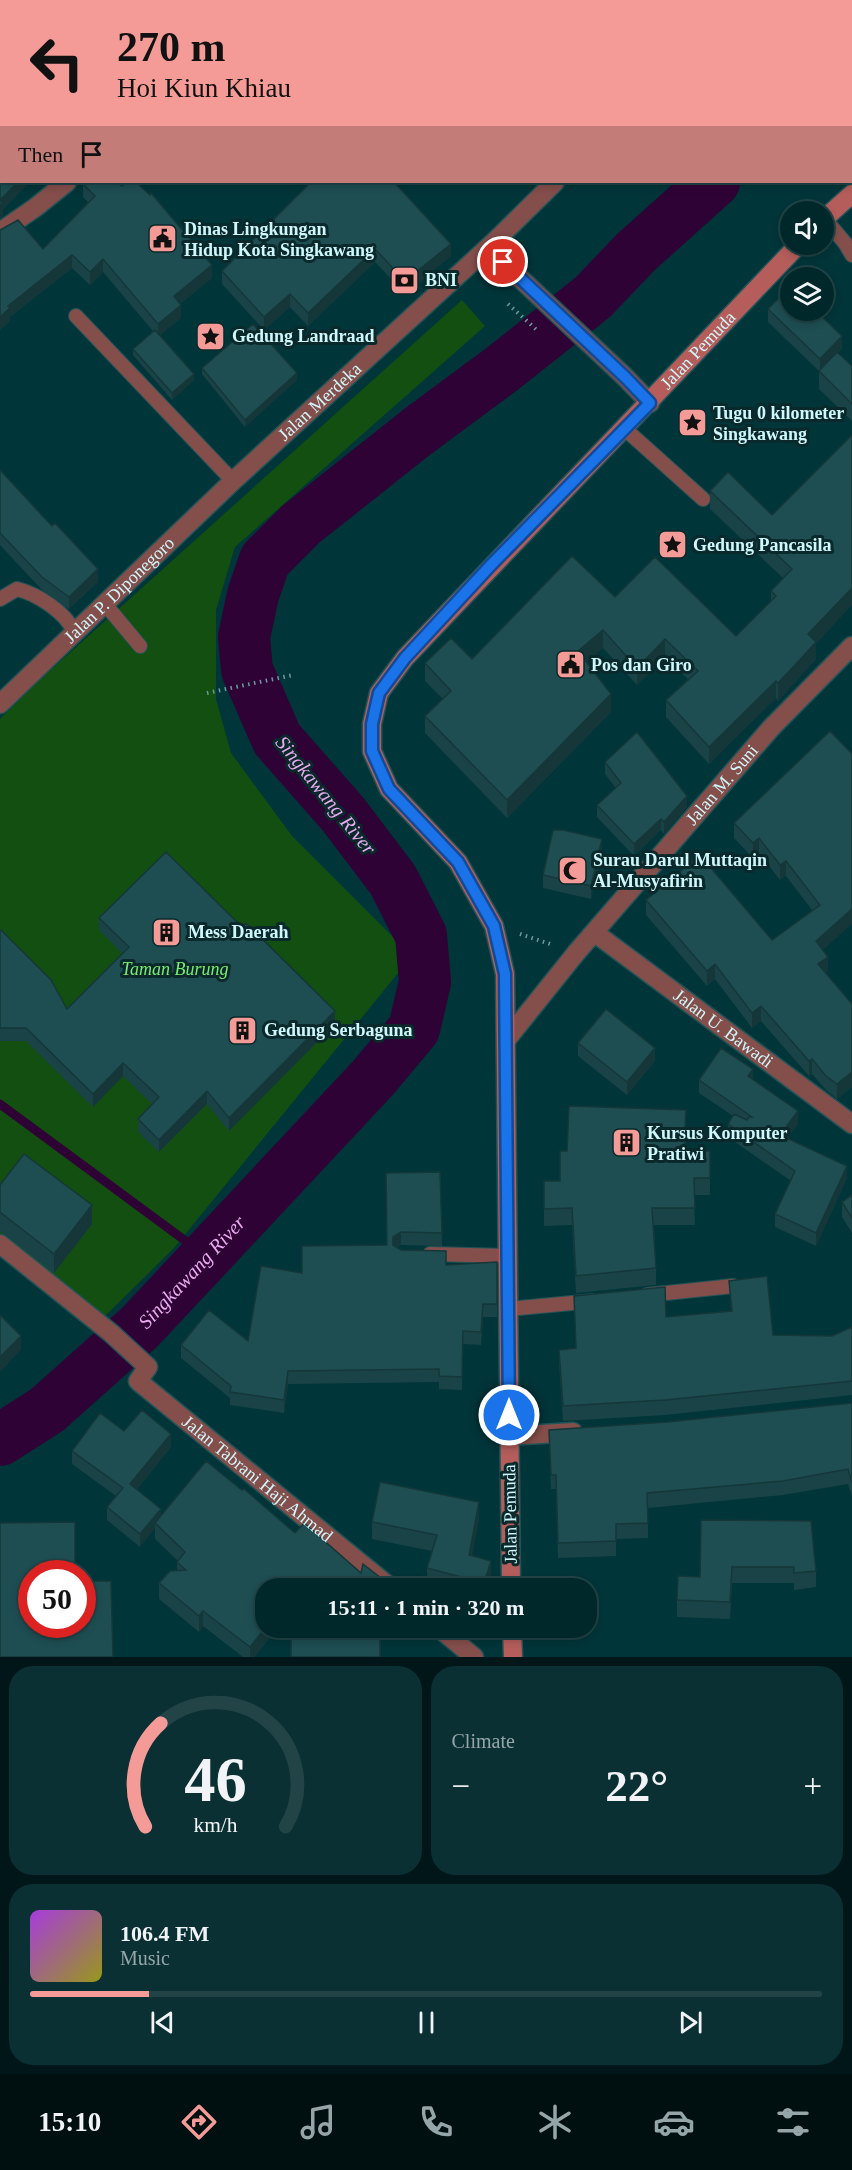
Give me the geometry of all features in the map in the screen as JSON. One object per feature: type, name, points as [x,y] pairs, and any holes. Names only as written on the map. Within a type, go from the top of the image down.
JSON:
[{"type":"main road","points":[[834,210],[852,194]]},
{"type":"main road","name":"Jalan Pemuda","points":[[511,1578],[505,974],[494,926],[458,862],[389,789],[372,751],[372,724],[379,693],[405,658],[789,255]]},
{"type":"main road","points":[[512,1638],[513,1657]]},
{"type":"street","points":[[0,232],[66,183]]},
{"type":"street","name":"Jalan Merdeka","points":[[236,478],[488,248],[554,183]]},
{"type":"street","points":[[488,248],[650,403]]},
{"type":"street","name":"Jalan P. Diponegoro","points":[[0,704],[236,478]]},
{"type":"street","name":"Jalan M. Suni","points":[[507,1039],[576,953],[771,728],[852,646]]},
{"type":"street","name":"Jalan U. Bawadi","points":[[595,933],[852,1124]]},
{"type":"street","name":"Jalan Tabrani Haji Ahmad","points":[[0,1244],[111,1333],[148,1367],[138,1381],[379,1578]]},
{"type":"street","points":[[509,1436],[587,1431]]},
{"type":"street","points":[[450,1638],[474,1657]]},
{"type":"lane","points":[[834,230],[852,255]]},
{"type":"lane","points":[[76,316],[236,478]]},
{"type":"lane","points":[[625,429],[703,499]]},
{"type":"lane","points":[[0,599],[17,589],[31,592],[47,602],[71,624],[74,632]]},
{"type":"lane","points":[[105,604],[140,646]]},
{"type":"lane","points":[[413,1254],[508,1256]]},
{"type":"lane","points":[[638,1296],[733,1286]]},
{"type":"lane","points":[[508,1309],[603,1300]]},
{"type":"path","points":[[207,693],[293,675]]},
{"type":"path","points":[[494,926],[576,953]]},
{"type":"green space","name":"Taman Burung","points":[[462,300],[485,326],[235,547],[216,610],[216,699],[231,753],[292,836],[412,956],[174,1248],[91,1330],[0,1257],[0,719],[34,685]]},
{"type":"building","points":[[0,183],[17,183],[0,200]]},
{"type":"building","points":[[118,183],[122,186],[126,183],[137,183],[150,195],[151,193],[212,265],[174,296],[181,305],[158,324],[103,259],[90,272],[72,255],[8,306],[10,308],[0,317],[0,230],[18,220],[43,249],[95,196],[83,184]]},
{"type":"building","points":[[310,183],[395,183],[451,244],[405,281],[375,249],[308,313],[290,294],[264,317],[222,271]]},
{"type":"building","points":[[780,297],[780,321],[768,309]]},
{"type":"building","points":[[780,321],[826,321],[842,336],[820,359]]},
{"type":"building","points":[[253,324],[297,373],[245,420],[202,368]]},
{"type":"building","points":[[155,330],[194,374],[172,393],[133,349]]},
{"type":"building","points":[[837,352],[852,366],[852,404],[819,371]]},
{"type":"building","points":[[852,435],[852,588],[808,634],[816,642],[778,683],[776,681],[709,747],[666,700],[698,671],[665,639],[637,668],[603,630],[578,651],[611,694],[507,800],[425,716],[451,691],[425,663],[451,638],[472,659],[572,556],[615,597],[655,557],[736,636],[776,596],[771,591],[792,569],[710,491],[728,472],[772,515]]},
{"type":"building","points":[[0,470],[52,526],[55,523],[98,569],[69,597],[42,577],[0,533]]},
{"type":"building","points":[[830,731],[852,754],[852,909],[816,941],[828,957],[818,964],[852,1004],[852,1072],[837,1084],[826,1076],[812,1059],[809,1061],[761,1006],[752,1013],[715,964],[707,971],[646,900],[700,855],[772,940],[820,905],[786,861],[780,865],[759,838],[753,843],[734,823]]},
{"type":"building","points":[[637,732],[687,796],[664,822],[661,819],[634,844],[597,805],[621,783],[605,762]]},
{"type":"building","name":"Surau Darul Muttaqin Al-Musyafirin","points":[[553,830],[563,830],[602,839],[591,886],[543,875]]},
{"type":"building","points":[[166,852],[242,927],[246,923],[335,1011],[229,1118],[207,1091],[159,1140],[138,1119],[159,1097],[123,1063],[93,1094],[26,1028],[0,1028],[0,931],[51,980],[67,1009],[129,947],[99,918]]},
{"type":"building","points":[[606,1009],[655,1048],[627,1082],[578,1043]]},
{"type":"building","points":[[721,1048],[753,1069],[748,1076],[798,1111],[780,1135],[847,1166],[816,1233],[775,1214],[795,1171],[728,1124],[734,1114],[747,1120],[752,1117],[699,1080]]},
{"type":"building","points":[[569,1106],[686,1110],[684,1151],[710,1151],[710,1178],[694,1178],[695,1208],[652,1208],[656,1268],[576,1276],[572,1208],[544,1209],[544,1181],[560,1181],[560,1151],[567,1151]]},
{"type":"building","points":[[24,1154],[92,1205],[54,1254],[0,1212],[0,1185]]},
{"type":"building","points":[[440,1172],[442,1233],[401,1232],[393,1237],[393,1245],[401,1250],[446,1251],[446,1265],[497,1262],[497,1304],[483,1304],[481,1332],[463,1331],[462,1377],[439,1376],[439,1369],[288,1371],[284,1400],[230,1392],[231,1386],[181,1345],[209,1310],[248,1341],[261,1266],[302,1273],[302,1246],[387,1245],[386,1173]]},
{"type":"building","points":[[852,1195],[852,1218],[842,1202]]},
{"type":"building","points":[[767,1276],[773,1335],[832,1336],[852,1327],[852,1381],[665,1400],[563,1406],[559,1350],[576,1348],[574,1296],[665,1287],[666,1317],[732,1311],[729,1281]]},
{"type":"building","points":[[0,1315],[21,1336],[0,1357]]},
{"type":"building","points":[[852,1403],[852,1482],[848,1469],[783,1481],[647,1493],[648,1523],[616,1524],[616,1541],[558,1543],[556,1475],[551,1475],[549,1430],[667,1422]]},
{"type":"building","points":[[142,1410],[171,1434],[130,1484],[161,1509],[140,1534],[107,1507],[123,1488],[72,1451],[100,1413],[124,1431]]},
{"type":"building","points":[[206,1461],[242,1490],[244,1489],[295,1533],[304,1523],[361,1573],[363,1564],[381,1578],[255,1578],[255,1638],[257,1638],[250,1647],[203,1611],[199,1616],[159,1583],[170,1571],[186,1570],[177,1562],[185,1552],[155,1523]]},
{"type":"building","points":[[380,1482],[479,1502],[469,1555],[491,1561],[486,1578],[465,1578],[427,1568],[437,1535],[372,1522]]},
{"type":"building","points":[[701,1520],[811,1521],[816,1571],[794,1573],[794,1567],[732,1567],[730,1602],[677,1600],[678,1576],[700,1577]]},
{"type":"building","points":[[75,1522],[75,1560],[18,1560],[18,1638],[96,1638],[96,1581],[111,1581],[113,1657],[0,1657],[0,1523]]},
{"type":"building","points":[[291,1638],[380,1638],[380,1657],[291,1657]]},
{"type":"waterway","name":"Singkawang River","points":[[0,1440],[47,1410],[140,1327],[373,1078],[414,1029],[425,982],[421,935],[393,880],[343,814],[277,739],[247,670],[244,637],[253,595],[265,560],[301,524],[593,297],[636,252],[713,183]]},
{"type":"waterway","points":[[0,1104],[206,1256]]},
{"type":"place","name":"Dinas Lingkungan Hidup Kota Singkawang","points":[[163,239]]},
{"type":"place","name":"BNI","points":[[404,280]]},
{"type":"place","name":"Gedung Landraad","points":[[211,336]]},
{"type":"place","name":"Tugu 0 kilometer Singkawang","points":[[692,423]]},
{"type":"place","name":"Gedung Pancasila","points":[[672,545]]},
{"type":"place","name":"Pos dan Giro","points":[[570,665]]},
{"type":"place","name":"Surau Darul Muttaqin Al-Musyafirin","points":[[572,870]]},
{"type":"place","name":"Mess Daerah","points":[[167,932]]},
{"type":"place","name":"Gedung Serbaguna","points":[[243,1030]]},
{"type":"place","name":"Kursus Komputer Pratiwi","points":[[626,1143]]},
{"type":"route","points":[[503,262],[650,403],[491,565],[405,658],[379,693],[372,724],[372,751],[389,789],[458,862],[494,926],[505,974],[509,1415]]}]
